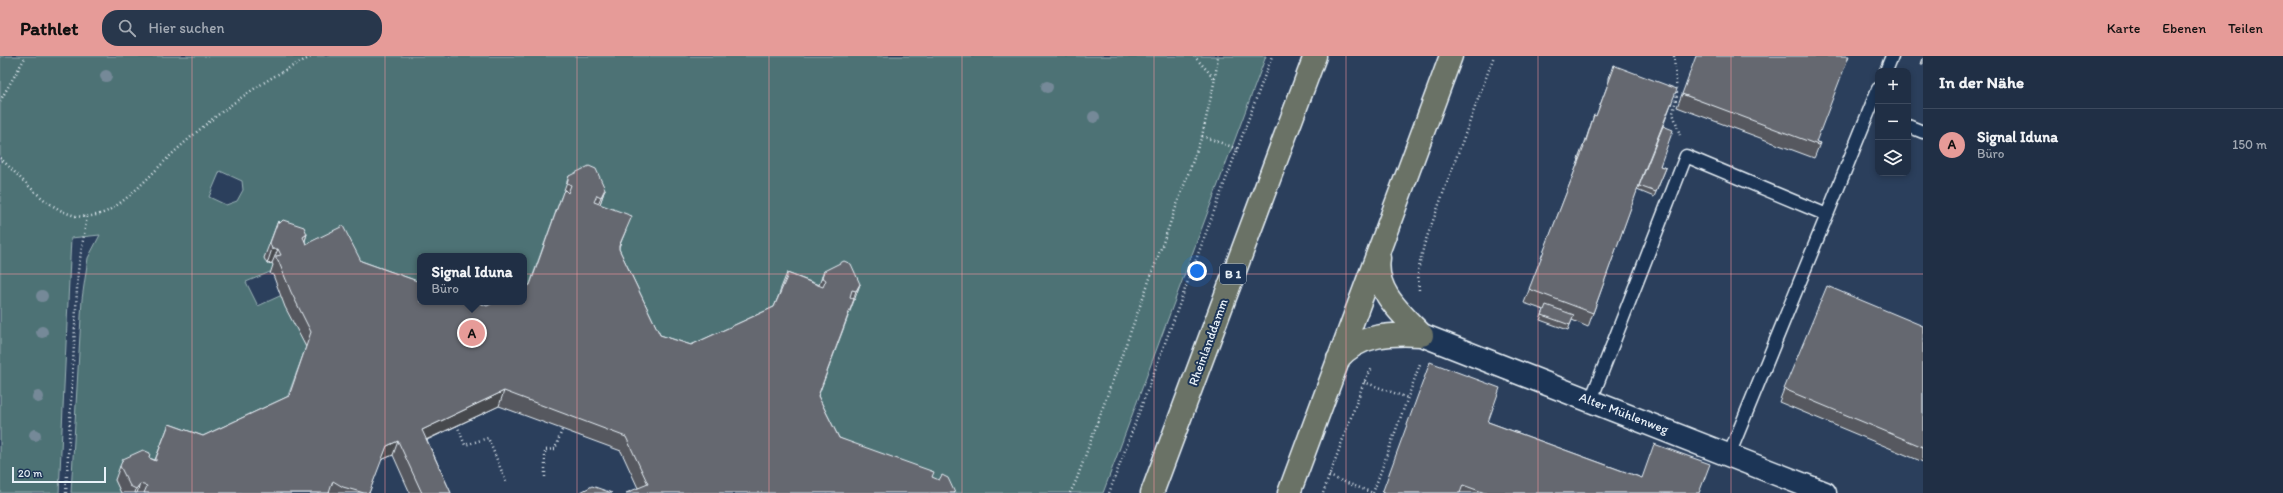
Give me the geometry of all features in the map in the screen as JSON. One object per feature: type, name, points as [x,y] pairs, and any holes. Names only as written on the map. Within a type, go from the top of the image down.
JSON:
[{"type":"main road","name":"Rheinlanddamm","points":[[1152,493],[1315,56]]},
{"type":"main road","points":[[1289,493],[1451,56]]},
{"type":"main road","points":[[1380,249],[1377,267],[1381,287],[1399,310],[1422,335]]},
{"type":"main road","points":[[1338,360],[1347,349],[1369,338],[1394,333],[1422,335]]},
{"type":"street","name":"Alter Mühlenweg","points":[[1422,335],[1825,493]]},
{"type":"lane","points":[[1887,68],[1892,56]]},
{"type":"lane","points":[[1729,455],[1827,215],[1873,113]]},
{"type":"lane","points":[[1911,127],[1923,132]]},
{"type":"lane","points":[[1591,400],[1686,156],[1827,215]]},
{"type":"path","points":[[0,101],[26,56]]},
{"type":"path","points":[[0,158],[54,208],[77,216],[87,216],[109,211],[118,205],[200,129],[238,100],[313,56]]},
{"type":"path","points":[[1194,56],[1215,79]]},
{"type":"path","points":[[1070,493],[1076,481],[1202,136],[1215,79],[1218,56]]},
{"type":"path","points":[[1109,493],[1272,56]]},
{"type":"path","points":[[1419,293],[1418,272],[1424,245],[1494,56]]},
{"type":"path","points":[[1674,56],[1676,94],[1673,113],[1686,156]]},
{"type":"path","points":[[1202,136],[1238,149]]},
{"type":"path","points":[[66,493],[78,271],[87,216]]},
{"type":"path","points":[[1329,476],[1373,493],[1422,361]]},
{"type":"path","points":[[1323,493],[1364,382],[1375,363]]},
{"type":"path","points":[[1364,382],[1408,398]]},
{"type":"path","points":[[457,425],[464,445],[488,438],[507,484]]},
{"type":"path","points":[[545,477],[544,450],[554,449],[562,430]]},
{"type":"green space","points":[[0,56],[1266,56],[1103,493],[943,493],[861,463],[813,410],[855,298],[845,279],[816,292],[781,288],[771,319],[725,342],[654,350],[561,197],[527,292],[527,253],[417,253],[417,298],[387,287],[340,244],[267,264],[272,263],[275,270],[246,282],[258,306],[282,295],[306,347],[284,406],[153,467],[118,474],[115,480],[121,493],[71,493],[82,299],[88,258],[100,235],[71,238],[59,493],[0,493]],"holes":[[[220,171],[242,181],[243,190],[237,201],[226,205],[209,197]]]},
{"type":"building","points":[[1696,56],[1849,56],[1816,142],[1820,143],[1818,145],[1682,94]]},
{"type":"building","points":[[1613,65],[1677,89],[1642,177],[1593,313],[1529,289],[1584,147],[1583,146],[1585,144],[1594,115],[1596,116],[1614,68]]},
{"type":"building","points":[[1663,126],[1673,130],[1660,166],[1666,168],[1656,192],[1639,186]]},
{"type":"building","points":[[589,166],[596,169],[605,189],[601,197],[597,195],[594,202],[632,216],[619,249],[660,335],[691,345],[774,307],[787,277],[787,273],[823,287],[826,280],[822,277],[824,271],[844,261],[851,264],[860,284],[856,291],[852,290],[850,297],[854,299],[818,396],[839,438],[934,472],[932,477],[939,480],[942,475],[948,478],[955,493],[626,493],[648,484],[626,437],[504,391],[422,430],[451,493],[422,493],[398,441],[387,446],[369,493],[343,487],[333,481],[329,493],[144,493],[147,486],[140,484],[136,489],[130,486],[120,466],[123,459],[143,450],[150,453],[149,458],[156,461],[169,424],[203,436],[289,396],[311,332],[291,292],[278,260],[276,259],[276,256],[281,255],[278,249],[272,249],[270,243],[278,221],[279,224],[283,220],[304,227],[307,234],[303,237],[306,244],[343,226],[361,261],[417,281],[417,305],[527,305],[527,286],[530,285],[563,192],[565,190],[568,193],[571,185],[567,183],[569,176]]},
{"type":"building","points":[[1827,286],[1923,326],[1923,447],[1784,389]]},
{"type":"building","points":[[1546,305],[1574,315],[1570,325],[1542,315]]},
{"type":"building","points":[[1430,362],[1500,388],[1488,422],[1642,478],[1654,444],[1710,464],[1699,493],[1485,493],[1463,485],[1460,493],[1382,493]]},
{"type":"building","points":[[592,486],[612,493],[579,493]]},
{"type":"place","name":"Signal Iduna","points":[[472,333]]}]
